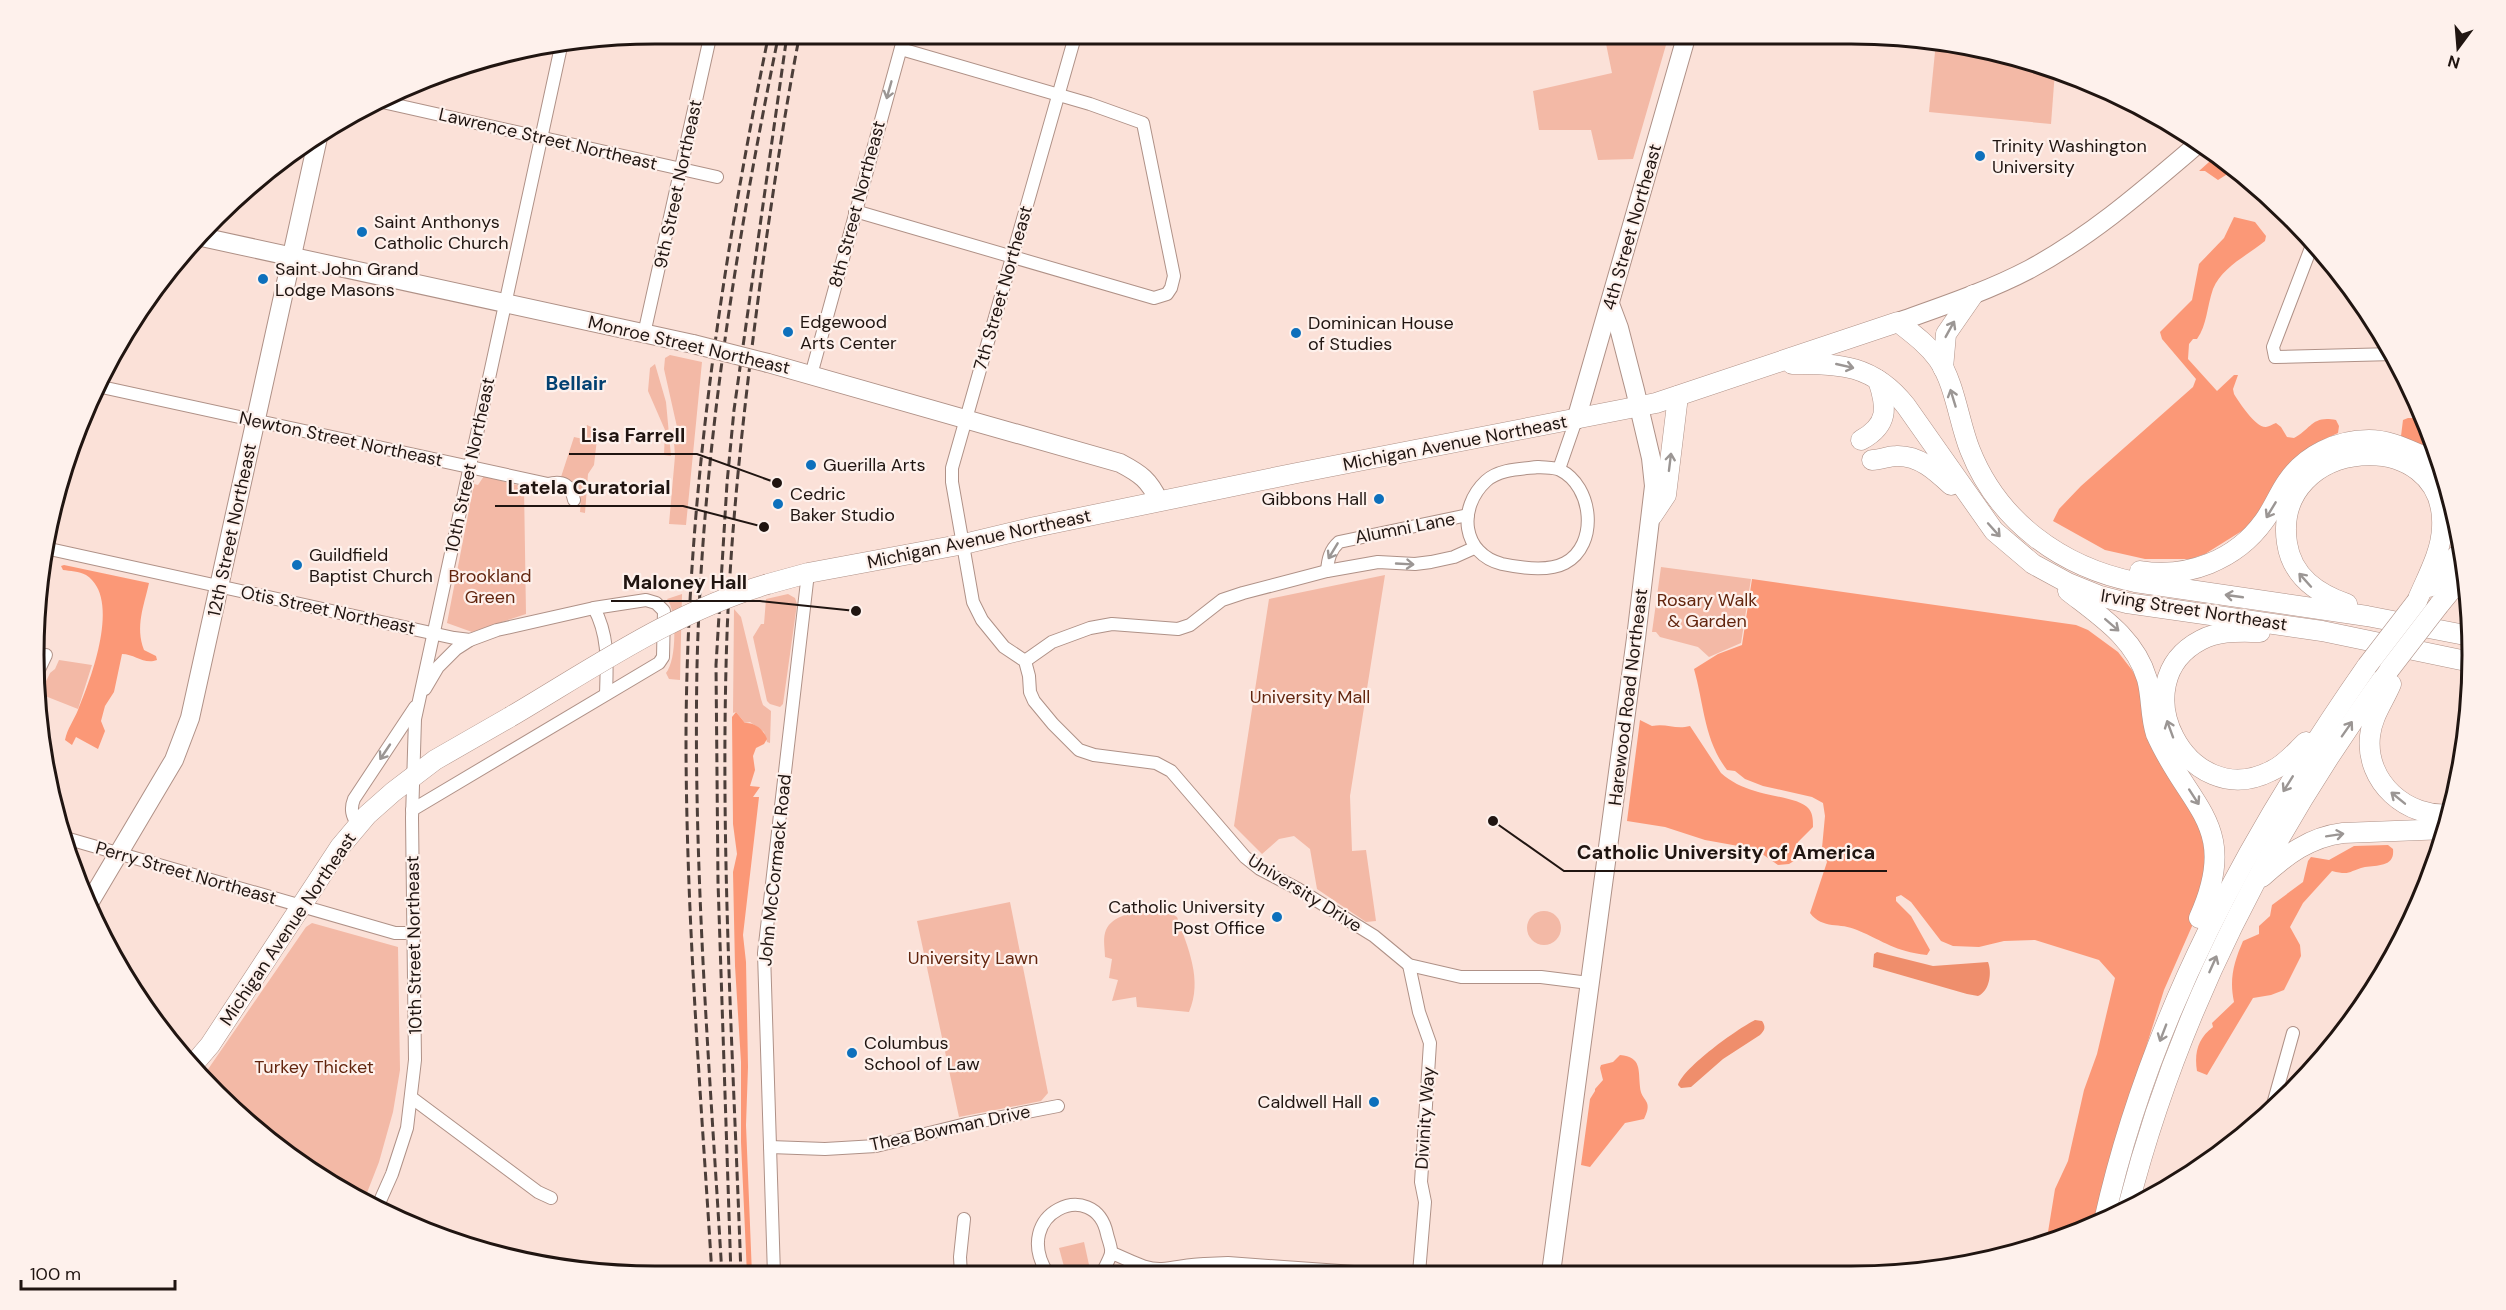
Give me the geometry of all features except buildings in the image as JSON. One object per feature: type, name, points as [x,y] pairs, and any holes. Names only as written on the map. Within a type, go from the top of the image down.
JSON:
[{"type":"main road","points":[[1943,368],[1944,345],[1948,330],[1973,295]]},
{"type":"main road","name":"Michigan Avenue Northeast","points":[[197,1060],[210,1045],[340,847],[376,806],[435,760],[676,620],[731,596],[808,573],[964,544],[1159,501],[1656,404],[1898,322]]},
{"type":"main road","name":"Irving Street Northeast","points":[[1898,322],[1931,350],[1943,368],[1965,438],[1987,485],[2009,515],[2052,549],[2086,567],[2110,576],[2149,584],[2395,620],[2461,633]]},
{"type":"main road","name":"Irving Street Northeast","points":[[1772,365],[1841,364],[1878,380],[1906,406],[1978,510],[2002,539],[2033,564],[2067,583],[2113,600],[2322,631],[2416,649]]},
{"type":"main road","points":[[1861,440],[1874,432],[1882,420],[1884,399],[1878,380]]},
{"type":"main road","points":[[1652,516],[1666,495],[1677,396]]},
{"type":"main road","points":[[1965,438],[2006,494],[2044,530],[2069,547],[2091,557],[2153,573],[2200,567],[2236,550],[2264,522],[2294,473],[2311,457],[2334,446],[2350,441],[2377,440],[2402,446],[2430,458]]},
{"type":"main road","points":[[2395,620],[2326,596],[2308,584],[2297,570],[2287,548],[2287,518],[2298,491],[2313,474],[2340,459],[2356,454],[2374,454],[2406,463],[2428,482],[2441,510],[2442,533],[2439,548],[2417,600]]},
{"type":"main road","points":[[1872,460],[1901,456],[1922,462],[1940,475],[1978,510]]},
{"type":"main road","points":[[2106,1210],[2135,1111],[2177,997],[2212,919],[2239,868],[2281,795],[2331,717],[2417,600],[2454,558]]},
{"type":"main road","points":[[2033,564],[2113,626],[2132,648],[2147,679],[2151,719],[2159,740],[2201,807],[2211,829],[2215,850],[2214,878],[2190,940],[2177,997]]},
{"type":"main road","points":[[2131,1198],[2154,1117],[2204,984],[2252,887],[2311,785],[2393,671],[2416,649],[2439,605],[2458,582]]},
{"type":"main road","points":[[2322,631],[2234,632],[2202,639],[2185,652],[2172,670],[2166,688],[2165,708],[2173,737],[2186,756],[2208,772],[2236,779],[2256,777],[2276,768],[2331,717]]},
{"type":"main road","points":[[2416,649],[2462,660]]},
{"type":"main road","points":[[2416,649],[2462,667]]},
{"type":"main road","points":[[2393,671],[2371,730],[2370,746],[2375,769],[2388,790],[2408,806],[2426,813],[2442,814]]},
{"type":"main road","points":[[2252,887],[2291,852],[2326,836],[2343,833],[2437,829]]},
{"type":"main road","points":[[2143,1192],[2154,1117]]},
{"type":"street","name":"9th Street Northeast","points":[[644,334],[709,44]]},
{"type":"street","name":"8th Street Northeast","points":[[811,375],[902,44]]},
{"type":"street","name":"7th Street Northeast","points":[[964,544],[952,468],[1074,44]]},
{"type":"street","name":"4th Street Northeast","points":[[1576,420],[1684,44]]},
{"type":"street","points":[[855,211],[1154,298],[1167,294],[1173,282],[1172,264],[1143,123],[1059,94],[901,49]]},
{"type":"street","name":"10th Street Northeast","points":[[380,1200],[403,1143],[412,1098],[415,1046],[412,777],[417,703],[560,51]]},
{"type":"street","name":"Lawrence Street Northeast","points":[[391,104],[717,177]]},
{"type":"street","name":"12th Street Northeast","points":[[93,896],[174,760],[186,732],[317,146]]},
{"type":"street","name":"Michigan Avenue Northeast","points":[[1898,322],[1973,295],[2032,268],[2087,234],[2132,200],[2193,148]]},
{"type":"street","name":"Monroe Street Northeast","points":[[208,238],[505,302],[768,363],[1120,463],[1150,483],[1159,501]]},
{"type":"street","points":[[2309,250],[2274,347],[2275,357],[2384,354]]},
{"type":"street","name":"Harewood Road Northeast","points":[[1552,1266],[1652,516],[1654,486],[1653,469],[1638,406],[1619,328],[1610,304]]},
{"type":"street","name":"Newton Street Northeast","points":[[106,388],[548,484],[557,482],[567,485],[574,501]]},
{"type":"street","points":[[1559,469],[1576,420]]},
{"type":"street","points":[[1538,467],[1559,469],[1574,482],[1587,505],[1586,534],[1573,557],[1566,563],[1542,568],[1502,564],[1474,548],[1467,525],[1467,515],[1486,481],[1495,476],[1521,469],[1538,467]]},
{"type":"street","name":"Alumni Lane","points":[[1327,571],[1328,558],[1333,548],[1340,542],[1467,515]]},
{"type":"street","points":[[964,544],[973,602],[982,620],[1004,647],[1025,661]]},
{"type":"street","name":"Alumni Lane","points":[[1025,661],[1052,642],[1090,628],[1112,624],[1178,629],[1190,625],[1222,600],[1327,571],[1378,562],[1415,564],[1431,562],[1454,557],[1474,548]]},
{"type":"street","name":"Otis Street Northeast","points":[[53,550],[470,640]]},
{"type":"street","name":"John McCormack Road","points":[[774,1266],[764,953],[808,573]]},
{"type":"street","points":[[358,825],[352,813],[351,806],[354,799],[438,667],[470,640],[510,626],[594,608],[646,600],[653,601],[664,611],[663,657],[659,663],[412,810]]},
{"type":"street","points":[[594,608],[602,622],[607,644],[606,694]]},
{"type":"street","points":[[44,659],[46,655]]},
{"type":"street","name":"University Drive","points":[[1025,661],[1030,692],[1034,701],[1079,750],[1094,755],[1156,763],[1171,771],[1245,857],[1260,869],[1298,889],[1374,936],[1409,965],[1461,977],[1541,977],[1589,983]]},
{"type":"street","name":"Perry Street Northeast","points":[[72,840],[395,933],[414,933]]},
{"type":"street","name":"Divinity Way","points":[[1409,965],[1419,1012],[1430,1043],[1421,1182],[1425,1202],[1420,1266]]},
{"type":"street","points":[[2276,1094],[2293,1033]]},
{"type":"street","points":[[412,1098],[538,1192],[551,1198]]},
{"type":"street","name":"Thea Bowman Drive","points":[[770,1147],[825,1149],[876,1146],[966,1124],[1058,1106]]},
{"type":"street","points":[[1044,1266],[1038,1244],[1040,1228],[1054,1210],[1061,1206],[1080,1206],[1097,1215],[1105,1225],[1111,1253],[1105,1266]]},
{"type":"street","points":[[960,1266],[964,1218]]},
{"type":"street","points":[[1111,1253],[1144,1266]]},
{"type":"street","points":[[1216,1266],[1228,1263],[1270,1266]]},
{"type":"street","points":[[1178,1266],[1190,1264],[1196,1266]]},
{"type":"green space","points":[[1606,44],[1666,44],[1633,159],[1598,160],[1591,130],[1539,130],[1533,91],[1612,73]]},
{"type":"green space","points":[[1935,50],[2009,64],[2054,78],[2051,124],[1929,112]]},
{"type":"green space","points":[[670,355],[702,362],[686,525],[669,524],[675,456],[673,428],[677,427],[664,369],[665,358]]},
{"type":"green space","points":[[655,364],[666,402],[671,456],[664,455],[665,430],[648,391],[650,368]]},
{"type":"green space","points":[[587,425],[598,430],[594,465],[588,474],[585,513],[580,512],[578,490],[572,483],[561,477],[574,437],[583,439]]},
{"type":"green space","name":"Brookland Green","points":[[484,476],[524,487],[526,614],[472,632],[447,623],[474,484],[478,485]]},
{"type":"green space","name":"Rosary Walk & Garden","points":[[1661,567],[1751,579],[1741,643],[1709,657],[1698,647],[1660,637],[1656,632],[1652,632]]},
{"type":"green space","name":"University Mall","points":[[1385,575],[1350,796],[1352,851],[1366,850],[1376,921],[1366,922],[1317,889],[1310,849],[1294,836],[1279,839],[1262,854],[1234,826],[1269,599]]},
{"type":"green space","points":[[682,594],[680,680],[669,679],[666,673],[670,667],[674,647],[673,614],[667,599]]},
{"type":"green space","points":[[788,594],[795,598],[797,604],[783,704],[780,707],[767,701],[753,637],[761,624],[764,624],[766,599]]},
{"type":"green space","points":[[734,609],[741,617],[763,705],[771,711],[770,743],[767,742],[764,732],[750,722],[745,723],[736,712],[733,713]]},
{"type":"green space","points":[[59,660],[92,665],[78,709],[45,696],[45,684],[50,673],[55,669]]},
{"type":"green space","name":"University Lawn","points":[[1010,902],[1048,1093],[1041,1101],[959,1117],[917,921]]},
{"type":"green space","points":[[1544,911],[1556,916],[1561,928],[1556,940],[1544,945],[1532,940],[1527,928],[1532,916]]},
{"type":"green space","points":[[1145,912],[1172,914],[1177,917],[1189,952],[1194,976],[1195,988],[1189,1012],[1137,1007],[1136,997],[1112,1001],[1118,980],[1109,978],[1112,959],[1105,957],[1105,933],[1116,919],[1127,914]]},
{"type":"green space","name":"Turkey Thicket","points":[[312,923],[398,947],[400,1070],[393,1112],[379,1162],[367,1194],[349,1185],[283,1140],[252,1115],[207,1071],[306,927]]},
{"type":"green space","points":[[1084,1242],[1089,1266],[1064,1266],[1059,1248]]},
{"type":"shaded area","points":[[2210,161],[2228,174],[2218,180],[2205,171],[2199,171]]},
{"type":"shaded area","points":[[2234,217],[2255,222],[2266,236],[2265,241],[2236,262],[2217,281],[2200,334],[2189,344],[2188,359],[2217,391],[2234,375],[2238,375],[2233,389],[2234,394],[2248,414],[2262,426],[2267,427],[2276,423],[2287,437],[2294,438],[2317,421],[2328,419],[2336,420],[2339,426],[2338,433],[2314,444],[2284,469],[2259,512],[2245,529],[2205,554],[2190,559],[2145,559],[2105,550],[2053,521],[2059,509],[2081,486],[2193,387],[2196,379],[2162,339],[2160,332],[2192,300],[2199,264],[2224,238]]},
{"type":"shaded area","points":[[2415,418],[2426,447],[2401,436],[2403,420]]},
{"type":"shaded area","points":[[61,566],[149,583],[141,616],[140,633],[144,650],[156,656],[157,660],[148,661],[122,654],[114,692],[105,706],[101,721],[105,731],[98,749],[76,737],[72,745],[65,740],[96,660],[103,620],[102,601],[97,586],[86,575],[63,570]]},
{"type":"shaded area","points":[[1752,579],[2076,625],[2088,630],[2118,652],[2132,670],[2206,831],[2203,901],[2164,990],[2120,1130],[2097,1214],[2047,1234],[2055,1189],[2068,1161],[2084,1090],[2097,1054],[2115,978],[2099,960],[2035,940],[2004,941],[1979,947],[1953,946],[1941,941],[1911,902],[1901,895],[1896,897],[1896,901],[1911,916],[1930,950],[1927,955],[1898,948],[1851,928],[1826,924],[1815,918],[1810,913],[1827,862],[1822,848],[1825,816],[1823,803],[1812,797],[1763,786],[1745,779],[1735,771],[1727,770],[1709,734],[1694,669],[1718,654],[1742,645]]},
{"type":"shaded area","points":[[736,712],[745,723],[759,727],[767,739],[764,744],[756,748],[753,756],[755,770],[750,786],[760,787],[753,797],[759,797],[743,935],[746,962],[748,1067],[746,1125],[752,1266],[747,1266],[741,1142],[741,1062],[735,966],[733,872],[737,854],[733,824],[732,717]]},
{"type":"shaded area","points":[[1640,720],[1652,726],[1690,726],[1721,773],[1729,779],[1761,793],[1805,805],[1811,813],[1813,827],[1798,842],[1797,859],[1789,864],[1778,865],[1755,849],[1705,840],[1665,827],[1627,821]]},
{"type":"shaded area","points":[[2388,845],[2393,849],[2393,855],[2388,862],[2346,873],[2332,871],[2303,903],[2290,927],[2300,945],[2301,956],[2284,990],[2253,998],[2207,1075],[2197,1071],[2198,1046],[2213,1027],[2212,1023],[2234,1002],[2233,971],[2243,941],[2259,934],[2259,926],[2270,916],[2272,905],[2303,882],[2311,857],[2329,860],[2354,846]]},
{"type":"shaded area","points":[[1877,952],[1933,966],[1988,962],[1989,981],[1982,994],[1978,996],[1967,994],[1873,967],[1874,954]]},
{"type":"shaded area","points":[[1755,1020],[1762,1021],[1764,1025],[1764,1030],[1760,1035],[1723,1059],[1691,1087],[1681,1088],[1678,1085],[1682,1077],[1700,1059],[1736,1031]]},
{"type":"shaded area","points":[[1620,1055],[1632,1058],[1638,1065],[1641,1092],[1647,1104],[1647,1112],[1644,1119],[1625,1123],[1590,1167],[1581,1165],[1590,1099],[1603,1080],[1601,1065],[1613,1062]]},
{"type":"railway","points":[[711,1266],[689,871],[686,736],[688,647],[700,470],[710,383],[736,208],[767,44]]},
{"type":"railway","points":[[721,1266],[700,895],[696,743],[700,587],[714,428],[735,269],[777,44]]},
{"type":"railway","points":[[731,1266],[718,882],[716,665],[727,483],[734,410],[786,44]]},
{"type":"railway","points":[[741,1266],[725,820],[728,617],[734,515],[750,363],[763,262],[798,44]]},
{"type":"place","name":"Trinity Washington University","points":[[1980,156]]},
{"type":"place","name":"Saint Anthonys Catholic Church","points":[[362,232]]},
{"type":"place","name":"Saint John Grand Lodge Masons","points":[[263,279]]},
{"type":"place","name":"Edgewood Arts Center","points":[[788,332]]},
{"type":"place","name":"Dominican House of Studies","points":[[1296,333]]},
{"type":"place","name":"Guerilla Arts","points":[[811,465]]},
{"type":"place","name":"Lisa Farrell","points":[[777,483]]},
{"type":"place","name":"Gibbons Hall","points":[[1379,499]]},
{"type":"place","name":"Cedric Baker Studio","points":[[778,504]]},
{"type":"place","name":"Latela Curatorial","points":[[764,527]]},
{"type":"place","name":"Guildfield Baptist Church","points":[[297,565]]},
{"type":"place","name":"Maloney Hall","points":[[856,611]]},
{"type":"place","name":"Catholic University of America","points":[[1493,821]]},
{"type":"place","name":"Catholic University Post Office","points":[[1277,917]]},
{"type":"place","name":"Columbus School of Law","points":[[852,1053]]},
{"type":"place","name":"Caldwell Hall","points":[[1374,1102]]},
{"type":"district","name":"Bellair","points":[[576,383]]}]
